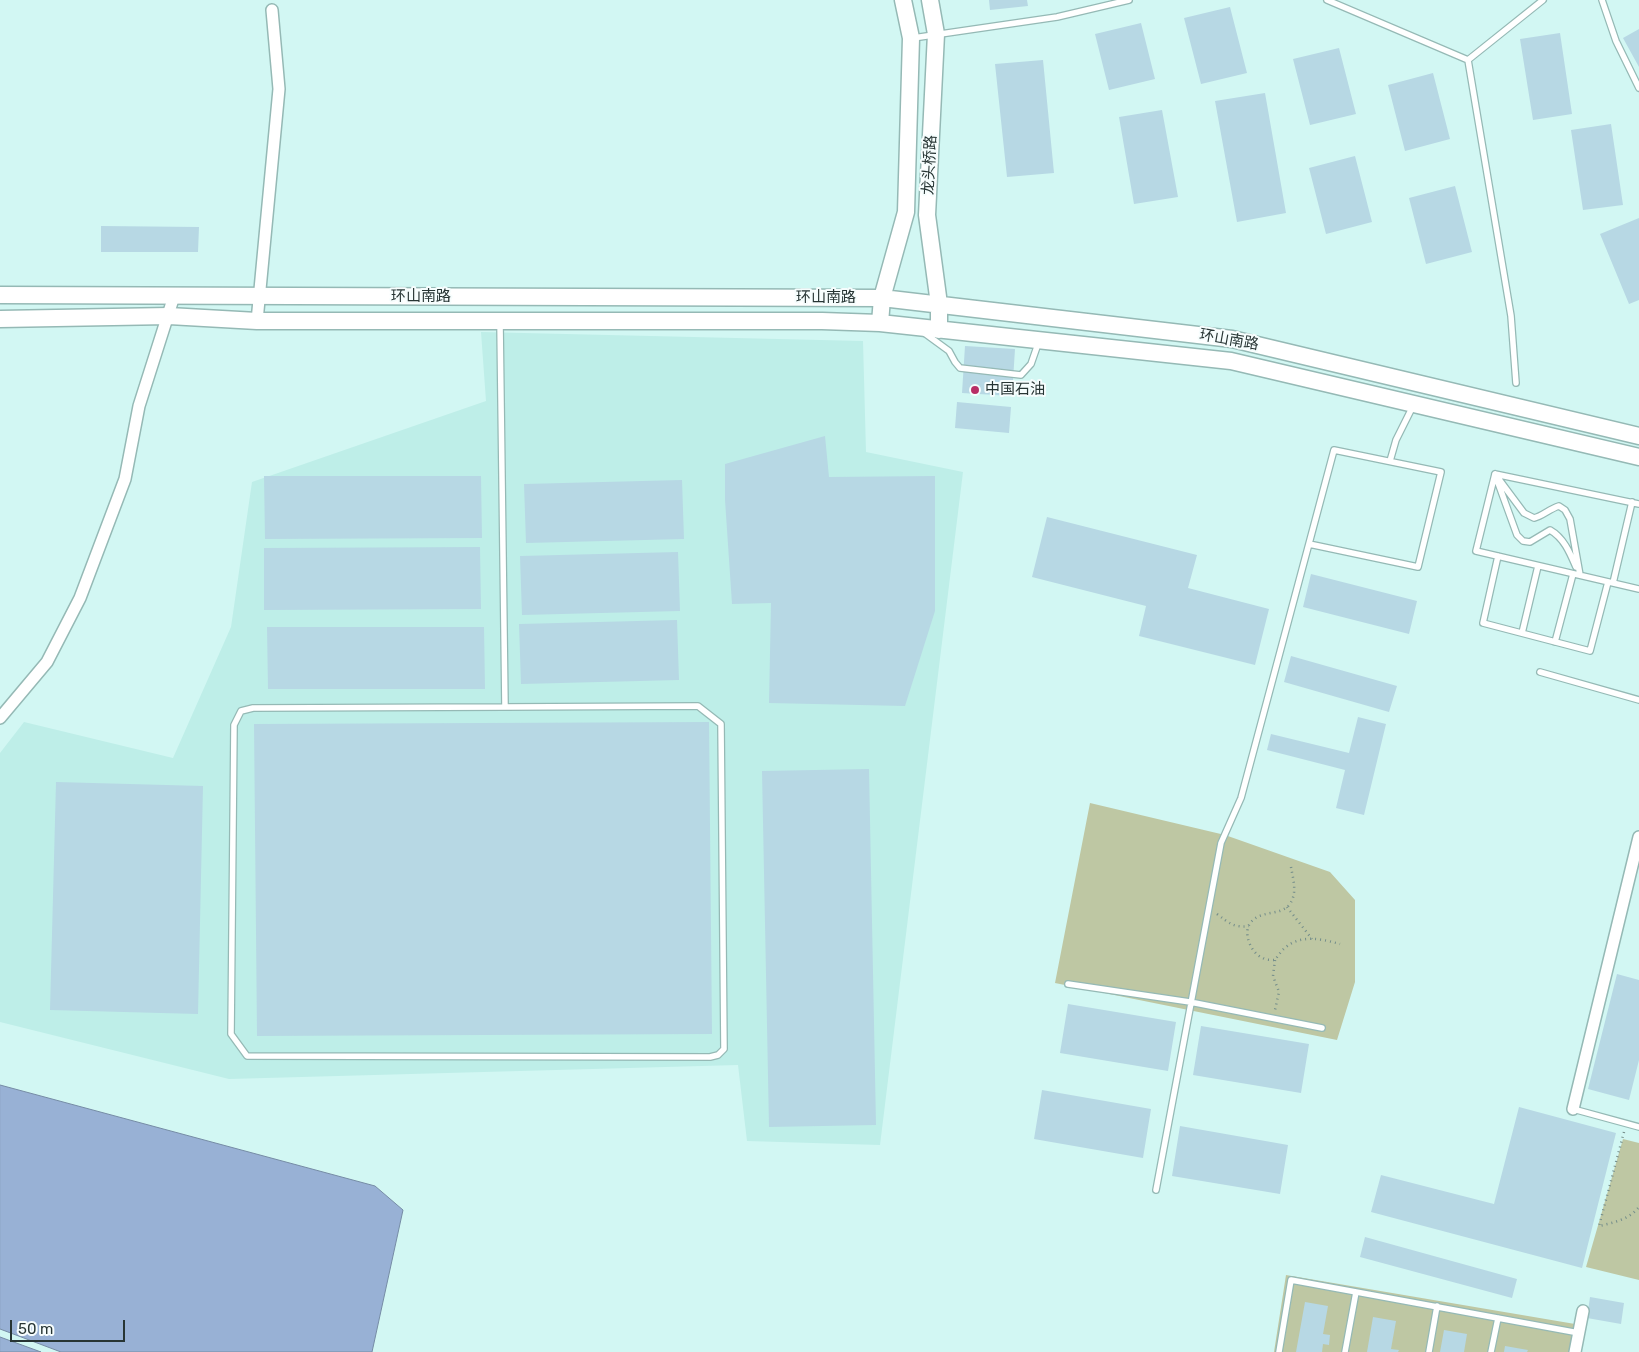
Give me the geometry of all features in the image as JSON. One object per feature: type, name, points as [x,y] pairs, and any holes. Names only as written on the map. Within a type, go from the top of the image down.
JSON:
[{"type":"main road","name":"龙头桥路","points":[[880,323],[882,298],[906,212],[911,38],[903,0]]},
{"type":"main road","name":"龙头桥路","points":[[930,0],[936,34],[927,215],[939,304],[939,330]]},
{"type":"main road","name":"环山南路","points":[[0,295],[882,298],[1232,339],[1639,436]]},
{"type":"main road","name":"环山南路","points":[[0,318],[168,316],[257,321],[822,320],[880,323],[1232,361],[1639,457]]},
{"type":"street","points":[[257,321],[279,89],[272,10]]},
{"type":"street","points":[[0,718],[47,662],[80,598],[125,479],[139,406],[174,296]]},
{"type":"street","points":[[1573,1109],[1639,837]]},
{"type":"street","points":[[1575,1352],[1583,1312]]},
{"type":"lane","points":[[911,38],[1056,17],[1129,0]]},
{"type":"lane","points":[[1327,0],[1468,60]]},
{"type":"lane","points":[[1468,60],[1543,0]]},
{"type":"lane","points":[[1602,0],[1616,41],[1639,88]]},
{"type":"lane","points":[[1468,60],[1511,316],[1516,383]]},
{"type":"lane","points":[[500,321],[505,707]]},
{"type":"lane","points":[[915,327],[949,350],[960,368],[1021,375],[1031,364],[1039,340]]},
{"type":"lane","points":[[1390,462],[1396,440],[1414,404]]},
{"type":"lane","points":[[1156,1190],[1221,843],[1241,798],[1334,450],[1441,472],[1418,567],[1309,544]]},
{"type":"lane","points":[[1495,474],[1639,504]]},
{"type":"lane","points":[[1495,474],[1476,551],[1573,574],[1639,587]]},
{"type":"lane","points":[[1495,474],[1524,513],[1534,518],[1540,517],[1559,506],[1565,510],[1570,519],[1580,575]]},
{"type":"lane","points":[[1495,474],[1517,535],[1523,541],[1530,542],[1550,530],[1557,534],[1567,548],[1580,575]]},
{"type":"lane","points":[[1498,556],[1483,623],[1590,651],[1632,502]]},
{"type":"lane","points":[[1522,633],[1538,566]]},
{"type":"lane","points":[[1555,642],[1573,574]]},
{"type":"lane","points":[[1540,672],[1639,700]]},
{"type":"lane","points":[[698,706],[721,724],[724,1049],[718,1055],[710,1057],[247,1056],[231,1034],[234,725],[241,711],[253,708],[505,707],[698,706]]},
{"type":"lane","points":[[1068,984],[1190,1002],[1322,1028]]},
{"type":"lane","points":[[1573,1109],[1639,1127]]},
{"type":"lane","points":[[1279,1352],[1291,1280],[1579,1333]]},
{"type":"lane","points":[[1345,1352],[1356,1292]]},
{"type":"lane","points":[[1429,1352],[1437,1306]]},
{"type":"lane","points":[[1491,1352],[1498,1318]]},
{"type":"path","points":[[1274,960],[1257,955],[1249,941],[1248,931],[1250,923],[1260,916],[1282,910],[1290,904],[1295,890],[1291,867]]},
{"type":"path","points":[[1209,905],[1216,914],[1233,926],[1240,928],[1249,926]]},
{"type":"path","points":[[1287,906],[1312,939]]},
{"type":"path","points":[[1273,1018],[1279,992],[1273,976],[1274,960],[1285,948],[1297,941],[1322,939],[1340,944]]},
{"type":"path","points":[[1627,1124],[1599,1226],[1611,1224],[1634,1213],[1639,1207]]},
{"type":"shaded area","points":[[481,332],[863,341],[866,452],[963,472],[880,1145],[747,1141],[738,1065],[229,1079],[0,1022],[0,753],[24,722],[173,758],[231,627],[252,482],[486,401]]},
{"type":"shaded area","points":[[1090,803],[1225,835],[1330,872],[1355,900],[1355,982],[1337,1040],[1055,983]]},
{"type":"shaded area","points":[[1623,1139],[1639,1143],[1639,1280],[1586,1267]]},
{"type":"shaded area","points":[[1286,1275],[1575,1324],[1570,1352],[1274,1352]]},
{"type":"water","points":[[0,1085],[375,1186],[403,1210],[372,1352],[61,1352],[0,1329]]},
{"type":"water","points":[[0,1337],[41,1352],[0,1352]]},
{"type":"building","points":[[989,0],[1027,0],[1028,6],[990,10]]},
{"type":"building","points":[[1230,7],[1247,73],[1201,84],[1184,18]]},
{"type":"building","points":[[1141,23],[1155,79],[1109,90],[1095,34]]},
{"type":"building","points":[[1639,29],[1639,67],[1623,38]]},
{"type":"building","points":[[1560,33],[1572,114],[1533,120],[1520,39]]},
{"type":"building","points":[[1339,48],[1356,114],[1310,125],[1293,59]]},
{"type":"building","points":[[1043,60],[1054,173],[1007,177],[995,64]]},
{"type":"building","points":[[1433,73],[1450,139],[1405,151],[1388,85]]},
{"type":"building","points":[[1265,93],[1286,213],[1237,222],[1215,101]]},
{"type":"building","points":[[1162,110],[1178,197],[1134,204],[1119,117]]},
{"type":"building","points":[[1611,124],[1623,205],[1583,210],[1571,130]]},
{"type":"building","points":[[1355,156],[1372,222],[1326,234],[1309,168]]},
{"type":"building","points":[[1455,186],[1472,252],[1426,264],[1409,198]]},
{"type":"building","points":[[1639,218],[1639,300],[1629,304],[1600,234]]},
{"type":"building","points":[[101,226],[199,227],[198,252],[101,252]]},
{"type":"building","points":[[965,346],[1015,349],[1012,396],[962,393]]},
{"type":"building","points":[[957,402],[1011,407],[1009,433],[955,428]]},
{"type":"building","points":[[825,436],[829,477],[935,476],[935,611],[905,706],[769,703],[771,603],[732,604],[725,500],[725,464]]},
{"type":"building","points":[[264,476],[481,476],[482,538],[265,539]]},
{"type":"building","points":[[682,480],[684,539],[526,543],[524,484]]},
{"type":"building","points":[[1047,517],[1197,555],[1188,588],[1269,609],[1255,665],[1139,636],[1146,606],[1032,577]]},
{"type":"building","points":[[480,547],[481,609],[264,610],[264,548]]},
{"type":"building","points":[[678,552],[680,611],[522,615],[520,556]]},
{"type":"building","points":[[1311,574],[1417,601],[1409,634],[1303,607]]},
{"type":"building","points":[[677,620],[679,680],[521,684],[519,624]]},
{"type":"building","points":[[267,627],[484,627],[485,689],[268,689]]},
{"type":"building","points":[[1291,656],[1397,686],[1389,712],[1284,682]]},
{"type":"building","points":[[1358,717],[1386,724],[1364,815],[1336,808],[1345,770],[1267,750],[1271,734],[1349,753]]},
{"type":"building","points":[[709,722],[712,1034],[257,1036],[254,724]]},
{"type":"building","points":[[869,769],[876,1125],[769,1127],[762,771]]},
{"type":"building","points":[[56,782],[203,786],[198,1014],[50,1010]]},
{"type":"building","points":[[1617,974],[1639,980],[1639,1060],[1629,1100],[1588,1089]]},
{"type":"building","points":[[1068,1004],[1176,1022],[1168,1071],[1060,1053]]},
{"type":"building","points":[[1201,1026],[1309,1044],[1301,1093],[1193,1075]]},
{"type":"building","points":[[1042,1090],[1151,1109],[1143,1158],[1034,1139]]},
{"type":"building","points":[[1519,1107],[1616,1133],[1582,1268],[1371,1212],[1381,1175],[1494,1204]]},
{"type":"building","points":[[1180,1126],[1288,1145],[1280,1194],[1172,1176]]},
{"type":"building","points":[[1365,1237],[1517,1279],[1512,1298],[1360,1257]]},
{"type":"building","points":[[1590,1297],[1624,1303],[1621,1324],[1587,1318]]},
{"type":"building","points":[[1305,1302],[1328,1306],[1323,1334],[1330,1335],[1329,1345],[1323,1344],[1322,1352],[1296,1352]]},
{"type":"building","points":[[1373,1317],[1396,1321],[1391,1349],[1399,1350],[1398,1352],[1367,1352]]},
{"type":"building","points":[[1444,1330],[1467,1334],[1464,1352],[1440,1352]]},
{"type":"building","points":[[1505,1346],[1528,1350],[1527,1352],[1504,1352]]},
{"type":"place","name":"中国石油","points":[[975,390]]}]
